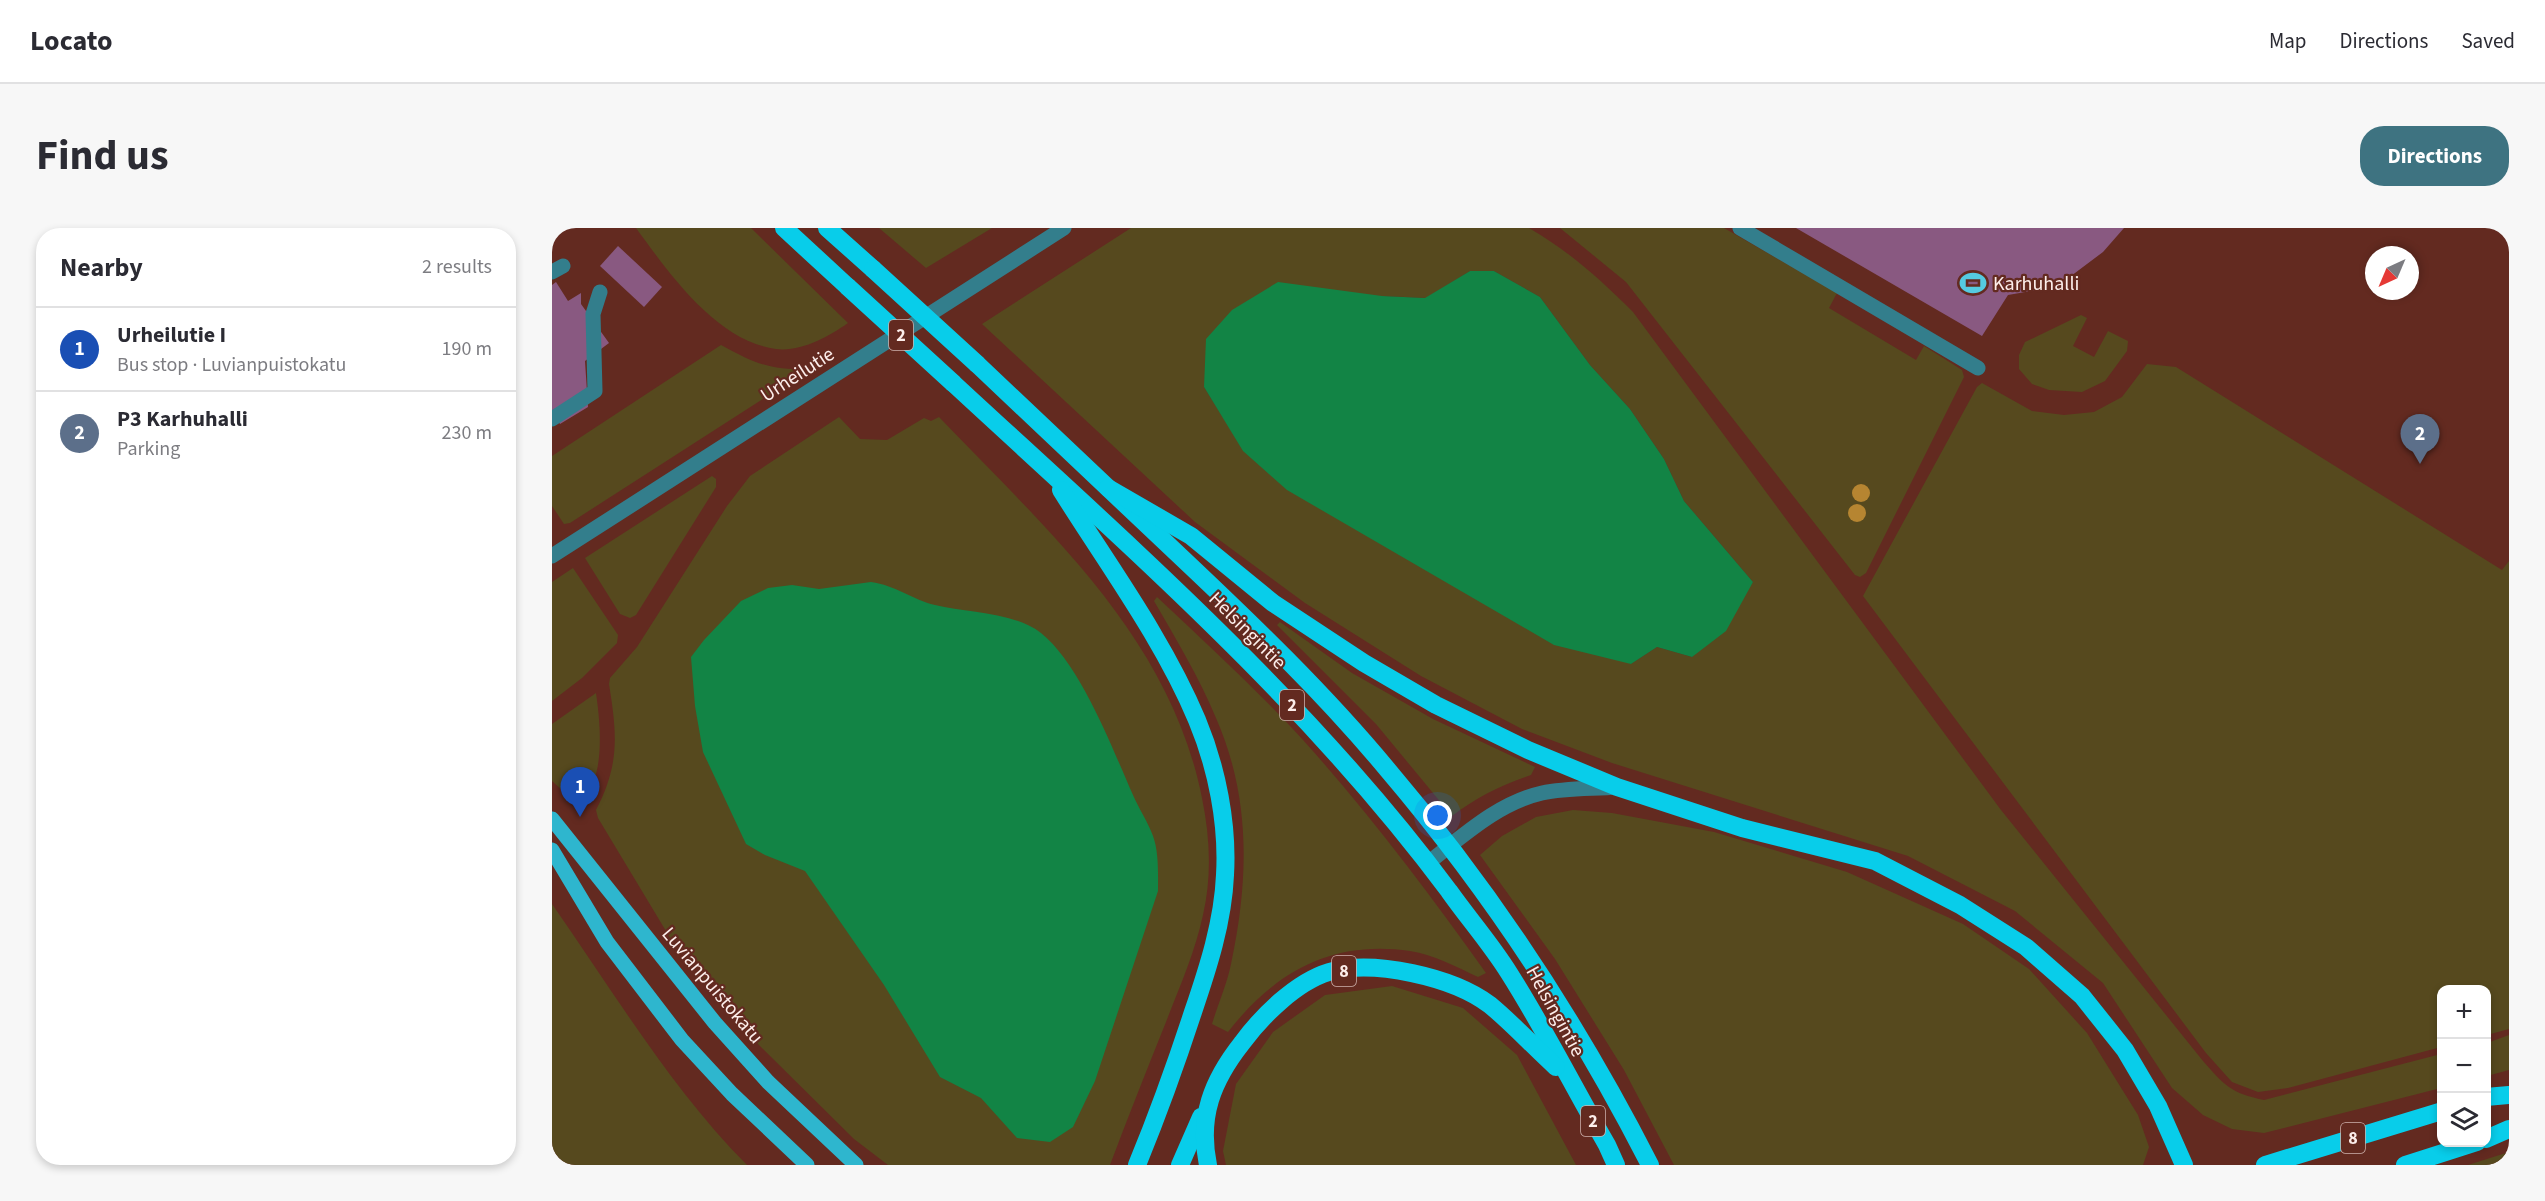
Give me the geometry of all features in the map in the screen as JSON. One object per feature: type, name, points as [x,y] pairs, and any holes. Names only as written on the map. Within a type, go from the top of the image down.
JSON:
[{"type":"highway","name":"Helsingintie","points":[[783,228],[1209,621],[1306,718],[1371,792],[1428,863],[1508,971],[1616,1165]]},
{"type":"highway","name":"Helsingintie","points":[[827,228],[977,364],[1238,611],[1322,696],[1387,768],[1450,846],[1574,1026],[1650,1165]]},
{"type":"highway","points":[[1048,471],[1174,673],[1198,721],[1215,779],[1225,828],[1225,876],[1216,938],[1167,1090],[1137,1165]]},
{"type":"highway","points":[[1108,488],[1191,536],[1273,603],[1364,663],[1436,705],[1528,750],[1617,787],[1742,828],[1875,861],[1960,905],[2026,947],[2082,996],[2125,1050],[2158,1106],[2184,1165]]},
{"type":"highway","name":"8","points":[[1208,1165],[1204,1147],[1208,1102],[1230,1058],[1260,1019],[1293,991],[1329,972],[1367,968],[1406,972],[1455,986],[1489,1005],[1568,1078]]},
{"type":"highway","points":[[2491,1097],[2509,1095]]},
{"type":"highway","points":[[1180,1165],[1208,1102]]},
{"type":"highway","name":"8","points":[[2265,1165],[2437,1113]]},
{"type":"highway","points":[[2491,1137],[2509,1129]]},
{"type":"highway","points":[[2405,1165],[2463,1147]]},
{"type":"main road","name":"Luvianpuistokatu","points":[[552,819],[715,1023],[768,1083],[856,1165]]},
{"type":"main road","points":[[552,850],[607,942],[682,1040],[732,1094],[807,1165]]},
{"type":"street","name":"Urheilutie","points":[[552,556],[1064,228]]},
{"type":"street","points":[[1740,228],[1978,368]]},
{"type":"street","points":[[552,419],[595,391],[593,314],[600,292]]},
{"type":"street","points":[[1428,863],[1482,821],[1511,804],[1543,793],[1617,787]]},
{"type":"shaded area","points":[[636,228],[751,228],[848,323],[823,338],[795,348],[776,349],[754,343],[733,333],[696,302],[663,265]]},
{"type":"shaded area","points":[[879,228],[992,228],[926,268]]},
{"type":"shaded area","points":[[1131,228],[1529,228],[1584,266],[1633,312],[2001,810],[2203,1061],[2223,1082],[2236,1091],[2264,1100],[2437,1055],[2437,1089],[2264,1133],[2232,1129],[2203,1115],[2172,1088],[2103,983],[2015,911],[1908,856],[1612,763],[1522,729],[1421,676],[1305,603],[1195,522],[982,324]],"holes":[[[1470,271],[1494,271],[1540,297],[1590,365],[1630,409],[1664,459],[1684,501],[1753,582],[1692,657],[1657,647],[1631,664],[1222,416],[1204,387],[1382,296],[1426,298]]]},
{"type":"shaded area","points":[[1560,228],[1724,228],[1837,293],[1829,308],[1916,360],[1924,346],[1962,370],[1964,377],[1866,573],[1860,577],[1855,575],[1626,282]]},
{"type":"shaded area","points":[[1470,271],[1494,271],[1540,297],[1590,365],[1630,409],[1664,459],[1684,501],[1753,582],[1726,631],[1692,657],[1657,647],[1631,664],[1554,645],[1287,490],[1243,451],[1204,387],[1206,339],[1232,310],[1278,282],[1382,296],[1425,298]]},
{"type":"shaded area","points":[[2081,315],[2087,318],[2073,346],[2094,357],[2108,331],[2128,341],[2127,351],[2105,381],[2082,392],[2049,390],[2032,384],[2019,369],[2019,355],[2025,342]]},
{"type":"shaded area","points":[[721,345],[763,364],[808,370],[570,523],[564,524],[552,506],[552,456]]},
{"type":"shaded area","points":[[2147,364],[2176,367],[2502,570],[2509,561],[2509,1029],[2491,1034],[2491,985],[2437,985],[2437,1048],[2288,1088],[2258,1092],[2232,1082],[2206,1053],[1863,596],[1977,387],[1982,383],[2032,411],[2064,415],[2094,412],[2122,397]]},
{"type":"shaded area","points":[[839,417],[860,439],[887,440],[924,418],[931,421],[939,417],[1061,545],[1099,590],[1133,636],[1163,686],[1186,740],[1202,798],[1207,827],[1209,871],[1206,900],[1200,929],[1187,969],[1110,1165],[888,1165],[854,1139],[759,1045],[675,946],[598,818],[596,810],[609,778],[615,748],[610,678],[637,647],[727,506],[750,476]]},
{"type":"shaded area","points":[[712,476],[716,479],[716,487],[636,615],[630,618],[620,614],[585,558]]},
{"type":"shaded area","points":[[573,568],[618,635],[617,643],[582,678],[552,701],[552,582]]},
{"type":"shaded area","points":[[871,582],[888,586],[935,605],[1018,621],[1041,633],[1056,647],[1069,665],[1094,708],[1155,842],[1158,891],[1095,1081],[1073,1127],[1050,1142],[1017,1138],[981,1098],[940,1077],[884,985],[805,871],[765,855],[746,844],[703,752],[695,706],[691,657],[741,601],[768,588],[792,585],[819,589]]},
{"type":"shaded area","points":[[1157,597],[1256,691],[1312,750],[1402,859],[1486,973],[1478,977],[1437,958],[1410,951],[1381,949],[1355,951],[1330,956],[1285,977],[1265,992],[1228,1032],[1212,1024],[1229,972],[1237,932],[1243,870],[1241,809],[1236,778],[1216,718],[1195,673],[1154,601]]},
{"type":"shaded area","points":[[1280,622],[1352,673],[1433,719],[1535,767],[1531,775],[1490,792],[1452,816],[1376,724],[1277,625]]},
{"type":"shaded area","points":[[596,693],[600,736],[597,769],[593,783],[586,794],[575,802],[552,781],[552,724]]},
{"type":"shaded area","points":[[1573,810],[1612,813],[1714,832],[1847,872],[1963,924],[2029,969],[2087,1033],[2138,1115],[2149,1147],[2143,1165],[1674,1165],[1624,1070],[1555,959],[1480,855],[1502,836],[1536,817]]},
{"type":"shaded area","points":[[552,904],[668,1072],[693,1105],[747,1165],[552,1165]]},
{"type":"shaded area","points":[[1392,986],[1463,1008],[1517,1055],[1576,1165],[1226,1165],[1223,1151],[1236,1084],[1273,1032],[1325,995]]},
{"type":"shaded area","points":[[2509,1035],[2509,1070],[2491,1075],[2491,1042]]},
{"type":"shaded area","points":[[2509,1152],[2509,1165],[2468,1165]]},
{"type":"building","name":"Karhuhalli","points":[[1796,228],[2124,228],[2103,252],[2071,276],[2037,290],[2008,295],[1982,336]]},
{"type":"building","points":[[618,246],[662,287],[644,307],[600,266]]},
{"type":"building","points":[[556,282],[568,301],[581,293],[581,304],[609,343],[585,361],[588,407],[560,424],[552,411],[552,285]]},
{"type":"place","name":"Karhuhalli","points":[[1973,283]]},
{"type":"place","name":"P3 Karhuhalli","points":[[2420,464]]},
{"type":"place","name":"Urheilutie I","points":[[580,817]]}]
